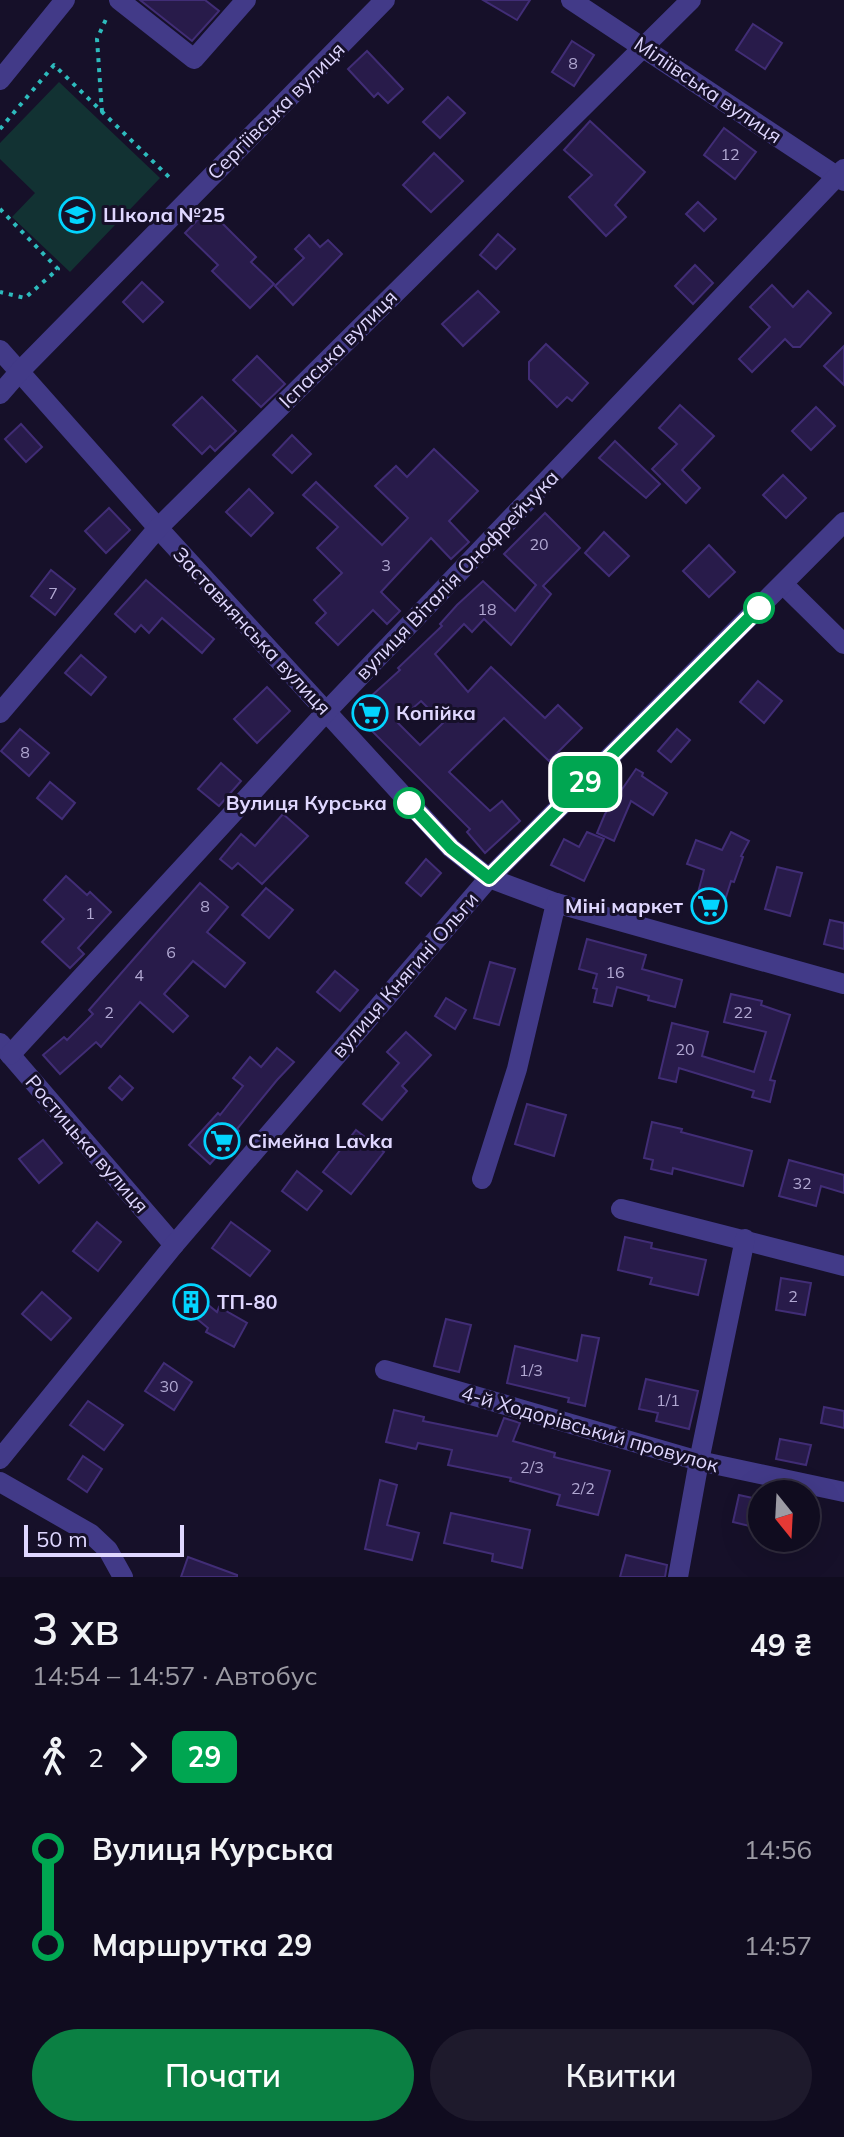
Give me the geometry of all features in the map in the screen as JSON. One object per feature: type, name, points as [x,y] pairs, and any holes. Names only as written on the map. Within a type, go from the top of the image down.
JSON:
[{"type":"street","points":[[0,80],[65,0]]},
{"type":"street","points":[[114,6],[194,59],[246,0]]},
{"type":"street","name":"Сергіївська вулиця","points":[[0,394],[385,0]]},
{"type":"street","name":"Міліївська вулиця","points":[[571,0],[842,176]]},
{"type":"street","name":"Іспаська вулиця","points":[[0,713],[158,528],[691,0]]},
{"type":"street","name":"вулиця Віталія Онофрейчука","points":[[5,1049],[842,176]]},
{"type":"street","name":"Заставнянська вулиця","points":[[0,350],[451,848],[489,878],[556,903],[844,984]]},
{"type":"street","name":"вулиця Княгині Ольги","points":[[0,1459],[174,1245],[489,878],[844,522]]},
{"type":"street","points":[[783,584],[844,644]]},
{"type":"street","points":[[482,1179],[517,1069],[556,903]]},
{"type":"street","name":"Ростицька вулиця","points":[[5,1049],[174,1245]]},
{"type":"street","points":[[621,1209],[844,1266]]},
{"type":"street","points":[[678,1577],[745,1239]]},
{"type":"street","name":"4-й Ходорівський провулок","points":[[385,1370],[699,1461],[844,1492]]},
{"type":"street","points":[[0,1482],[91,1534],[108,1550],[123,1577]]},
{"type":"path","points":[[102,112],[97,39],[114,6]]},
{"type":"path","points":[[0,129],[54,65],[171,179]]},
{"type":"path","points":[[0,209],[58,269],[25,298],[0,292]]},
{"type":"green space","points":[[59,82],[160,178],[70,272],[12,217],[35,193],[0,159],[0,143]]},
{"type":"building","points":[[140,0],[205,0],[219,11],[192,41]]},
{"type":"building","points":[[483,0],[530,0],[517,20]]},
{"type":"building","points":[[753,24],[782,43],[765,69],[736,50]]},
{"type":"building","points":[[572,41],[594,55],[574,86],[552,72]]},
{"type":"building","points":[[367,51],[403,89],[388,103],[378,93],[374,97],[348,69]]},
{"type":"building","points":[[448,97],[465,113],[440,138],[423,122]]},
{"type":"building","points":[[590,121],[645,172],[615,205],[626,217],[606,236],[569,197],[592,175],[564,150]]},
{"type":"building","points":[[724,128],[756,152],[735,179],[704,155]]},
{"type":"building","points":[[434,153],[463,181],[431,212],[403,185]]},
{"type":"building","points":[[698,202],[716,219],[704,231],[686,214]]},
{"type":"building","points":[[208,209],[256,257],[251,262],[274,284],[250,308],[212,271],[218,265],[185,233]]},
{"type":"building","points":[[498,234],[515,249],[496,269],[480,255]]},
{"type":"building","points":[[309,235],[320,247],[328,240],[342,254],[293,305],[275,286],[304,258],[295,249]]},
{"type":"building","points":[[695,265],[713,283],[693,304],[675,286]]},
{"type":"building","points":[[142,282],[163,302],[143,322],[123,302]]},
{"type":"building","points":[[772,285],[793,307],[808,291],[831,313],[800,347],[793,347],[785,339],[752,372],[739,359],[770,327],[750,307]]},
{"type":"building","points":[[478,291],[499,312],[463,346],[442,324]]},
{"type":"building","points":[[546,344],[588,383],[572,401],[567,397],[557,407],[529,379],[529,362]]},
{"type":"building","points":[[844,346],[844,385],[824,366]]},
{"type":"building","points":[[257,356],[285,384],[261,407],[233,380]]},
{"type":"building","points":[[202,397],[236,431],[215,451],[210,446],[202,454],[173,425]]},
{"type":"building","points":[[680,405],[714,436],[682,470],[700,488],[686,503],[652,469],[677,444],[659,428]]},
{"type":"building","points":[[816,407],[835,426],[811,450],[792,431]]},
{"type":"building","points":[[21,424],[42,447],[26,462],[5,439]]},
{"type":"building","points":[[292,435],[311,454],[292,473],[273,455]]},
{"type":"building","points":[[615,441],[660,484],[646,498],[599,458]]},
{"type":"building","points":[[434,449],[478,491],[449,521],[469,542],[451,559],[431,538],[381,592],[400,611],[387,624],[373,610],[338,645],[316,623],[326,613],[314,600],[342,573],[317,548],[338,527],[303,495],[316,482],[382,545],[408,518],[375,486],[396,466],[407,477]]},
{"type":"building","points":[[783,475],[806,498],[786,518],[763,495]]},
{"type":"building","points":[[249,489],[273,513],[251,536],[226,512]]},
{"type":"building","points":[[109,508],[130,530],[106,553],[85,531]]},
{"type":"building","points":[[545,513],[580,548],[543,586],[551,594],[511,645],[484,619],[472,632],[464,624],[435,654],[468,692],[491,667],[545,718],[558,705],[582,728],[549,761],[504,718],[449,772],[490,811],[502,801],[520,821],[485,853],[467,832],[470,829],[357,716],[358,708],[400,670],[398,668],[483,581],[515,611],[536,585],[504,554]],"holes":[[[421,701],[443,723],[420,745],[397,722]]]},
{"type":"building","points":[[604,532],[629,556],[609,576],[585,553]]},
{"type":"building","points":[[709,545],[735,572],[709,597],[683,571]]},
{"type":"building","points":[[51,570],[75,589],[55,615],[31,596]]},
{"type":"building","points":[[146,580],[214,639],[202,653],[162,618],[149,633],[141,625],[135,632],[115,614]]},
{"type":"building","points":[[81,655],[106,677],[91,695],[65,673]]},
{"type":"building","points":[[758,681],[782,701],[764,723],[740,702]]},
{"type":"building","points":[[267,687],[290,711],[257,743],[234,719]]},
{"type":"building","points":[[20,729],[49,753],[29,776],[1,751]]},
{"type":"building","points":[[677,729],[690,740],[671,762],[658,751]]},
{"type":"building","points":[[221,763],[241,781],[219,806],[198,789]]},
{"type":"building","points":[[636,769],[667,793],[653,815],[631,801],[614,841],[597,833],[605,814]]},
{"type":"building","points":[[50,782],[75,803],[62,819],[37,798]]},
{"type":"building","points":[[283,814],[308,836],[262,884],[238,863],[232,869],[220,859],[241,834],[255,846]]},
{"type":"building","points":[[587,832],[604,839],[584,881],[551,865],[564,839],[579,847]]},
{"type":"building","points":[[731,832],[749,841],[720,916],[694,908],[704,870],[687,864],[696,840],[722,850]]},
{"type":"building","points":[[426,859],[441,873],[421,896],[406,883]]},
{"type":"building","points":[[777,867],[802,873],[790,916],[765,909]]},
{"type":"building","points":[[66,876],[87,895],[90,892],[111,912],[78,948],[84,954],[70,968],[42,942],[64,919],[44,900]]},
{"type":"building","points":[[200,883],[228,907],[207,932],[245,963],[225,987],[193,961],[164,994],[188,1016],[173,1032],[140,1002],[101,1047],[96,1042],[60,1074],[43,1055],[64,1037],[67,1040],[93,1014],[89,1010]]},
{"type":"building","points":[[266,888],[293,910],[269,938],[242,915]]},
{"type":"building","points":[[830,920],[844,923],[844,949],[824,944]]},
{"type":"building","points":[[587,939],[646,955],[642,969],[682,980],[675,1007],[617,987],[612,1006],[594,1002],[597,989],[593,988],[597,974],[579,969]]},
{"type":"building","points":[[490,962],[515,969],[499,1025],[474,1018]]},
{"type":"building","points":[[335,971],[358,990],[340,1011],[317,992]]},
{"type":"building","points":[[731,994],[762,1001],[761,1005],[790,1015],[770,1080],[775,1081],[770,1102],[752,1097],[754,1091],[679,1068],[676,1082],[659,1078],[672,1023],[708,1032],[702,1056],[754,1072],[766,1032],[724,1022]]},
{"type":"building","points":[[446,998],[466,1010],[455,1029],[435,1016]]},
{"type":"building","points":[[406,1032],[431,1055],[402,1086],[407,1091],[382,1120],[363,1104],[399,1063],[387,1052]]},
{"type":"building","points":[[277,1048],[294,1062],[210,1164],[189,1145],[218,1113],[220,1115],[243,1086],[233,1078],[250,1057],[261,1067]]},
{"type":"building","points":[[120,1076],[133,1088],[122,1100],[109,1088]]},
{"type":"building","points":[[527,1104],[566,1115],[554,1156],[515,1144]]},
{"type":"building","points":[[652,1122],[752,1151],[743,1186],[673,1168],[672,1174],[651,1169],[653,1160],[644,1158]]},
{"type":"building","points":[[356,1130],[384,1152],[351,1194],[323,1172]]},
{"type":"building","points":[[43,1140],[62,1163],[39,1183],[19,1159]]},
{"type":"building","points":[[789,1160],[844,1175],[844,1193],[821,1186],[816,1206],[779,1196]]},
{"type":"building","points":[[297,1171],[322,1191],[307,1210],[282,1191]]},
{"type":"building","points":[[97,1222],[121,1242],[98,1271],[73,1251]]},
{"type":"building","points":[[231,1222],[270,1251],[250,1276],[212,1248]]},
{"type":"building","points":[[625,1237],[652,1243],[651,1248],[706,1260],[698,1295],[650,1284],[652,1278],[618,1270]]},
{"type":"building","points":[[781,1278],[811,1283],[805,1315],[776,1310]]},
{"type":"building","points":[[191,1291],[217,1312],[219,1307],[247,1323],[234,1347],[206,1332],[208,1328],[179,1304]]},
{"type":"building","points":[[42,1292],[71,1318],[51,1340],[22,1314]]},
{"type":"building","points":[[446,1319],[471,1325],[459,1372],[434,1366]]},
{"type":"building","points":[[582,1335],[599,1338],[585,1406],[568,1402],[569,1398],[507,1383],[515,1346],[577,1361]]},
{"type":"building","points":[[164,1363],[192,1382],[174,1410],[145,1391]]},
{"type":"building","points":[[646,1379],[698,1391],[689,1429],[656,1421],[658,1413],[639,1409]]},
{"type":"building","points":[[88,1401],[123,1425],[104,1450],[70,1425]]},
{"type":"building","points":[[824,1407],[844,1411],[844,1428],[821,1423]]},
{"type":"building","points":[[394,1410],[424,1417],[423,1421],[497,1436],[504,1418],[520,1423],[513,1441],[555,1453],[554,1457],[610,1471],[598,1515],[557,1505],[560,1495],[510,1481],[511,1478],[448,1465],[452,1450],[418,1443],[416,1449],[386,1442]]},
{"type":"building","points":[[780,1439],[811,1445],[806,1465],[776,1459]]},
{"type":"building","points":[[83,1456],[102,1469],[87,1492],[68,1479]]},
{"type":"building","points":[[380,1480],[397,1485],[387,1525],[419,1533],[412,1560],[365,1549]]},
{"type":"building","points":[[739,1495],[748,1497],[748,1526],[733,1522]]},
{"type":"building","points":[[451,1513],[530,1530],[522,1568],[492,1561],[493,1554],[444,1543]]},
{"type":"building","points":[[626,1555],[667,1565],[665,1577],[620,1577]]},
{"type":"building","points":[[188,1557],[237,1575],[237,1577],[181,1577]]},
{"type":"bus line","name":"29","points":[[409,803],[451,848],[489,878],[759,608]]},
{"type":"place","name":"Школа №25","points":[[77,215]]},
{"type":"place","name":"Копійка","points":[[370,713]]},
{"type":"place","name":"Вулиця Курська","points":[[409,803]]},
{"type":"place","name":"Міні маркет","points":[[709,906]]},
{"type":"place","name":"Сімейна Lavka","points":[[222,1141]]},
{"type":"place","name":"ТП-80","points":[[191,1302]]}]
